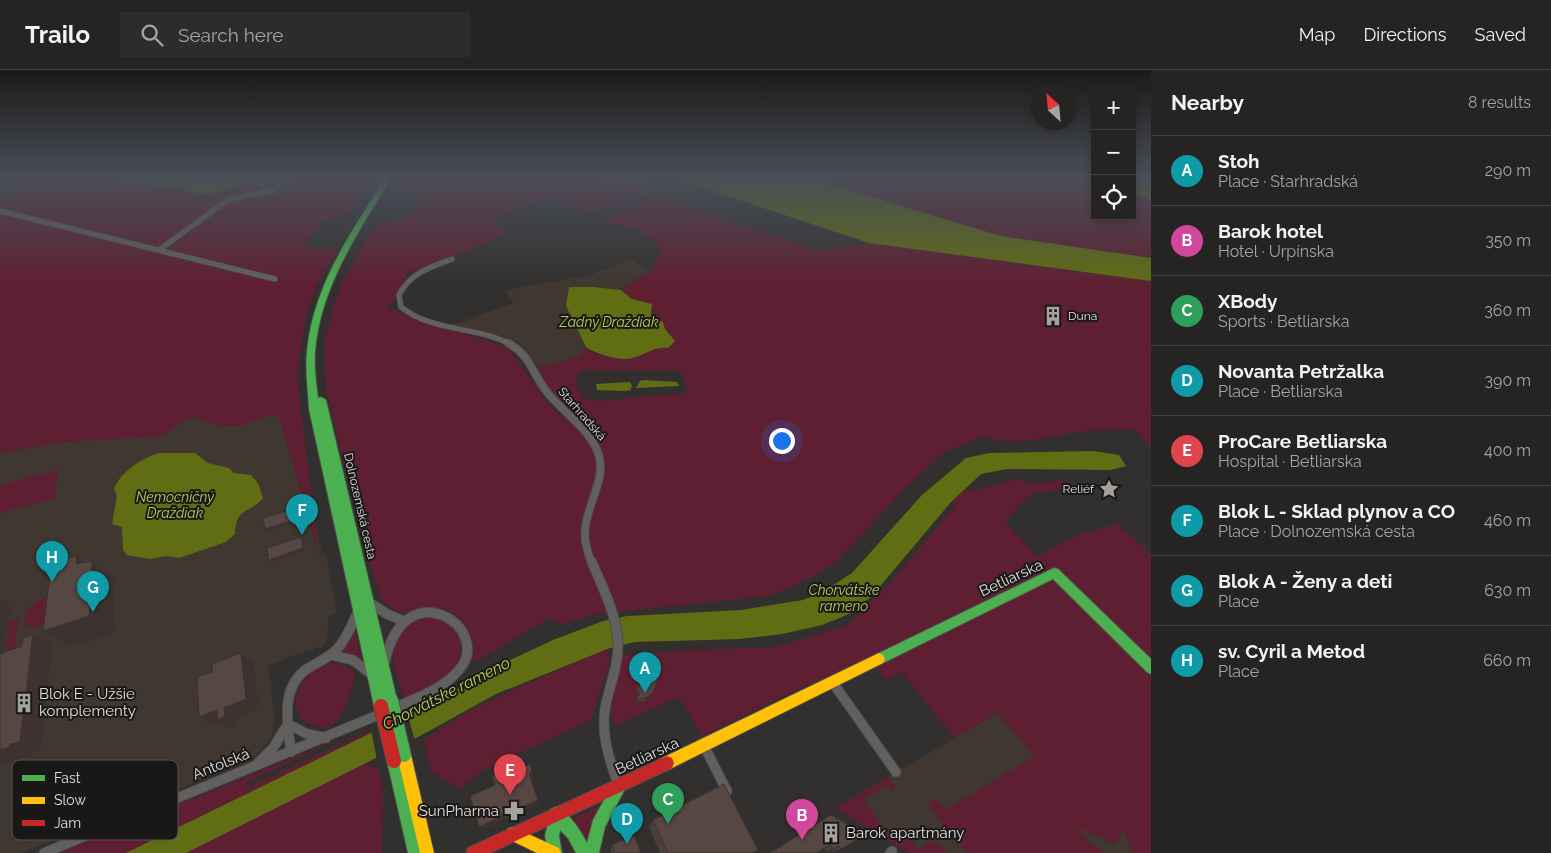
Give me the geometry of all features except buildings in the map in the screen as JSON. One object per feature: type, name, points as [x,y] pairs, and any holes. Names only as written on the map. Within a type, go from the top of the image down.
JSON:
[{"type":"main road","name":"Dolnozemská cesta","points":[[368,214],[326,286],[315,320],[310,354],[313,401],[364,606],[384,667],[386,703],[399,758],[427,853]]},
{"type":"main road","name":"Dolnozemská cesta","points":[[373,214],[333,284],[323,315],[317,349],[320,399],[364,606],[374,677],[386,703]]},
{"type":"main road","name":"Betliarska","points":[[473,853],[704,746],[1054,573],[1151,668]]},
{"type":"main road","name":"Dolnozemská cesta","points":[[399,758],[414,849]]},
{"type":"main road","points":[[592,853],[598,825],[618,787]]},
{"type":"main road","points":[[555,853],[552,840],[556,814]]},
{"type":"main road","points":[[556,814],[574,833],[584,853]]},
{"type":"main road","points":[[513,834],[555,853]]},
{"type":"street","points":[[10,214],[275,280]]},
{"type":"street","points":[[159,250],[209,214]]},
{"type":"street","name":"Starhradská","points":[[452,259],[416,274],[409,280],[399,294],[398,302],[402,308],[414,315],[518,348],[527,358],[541,385],[595,444],[602,459],[601,474],[587,519],[585,532],[588,550],[614,614],[617,655],[608,689],[604,717],[604,734],[618,787]]},
{"type":"street","points":[[291,752],[286,713],[287,701],[294,683],[310,666],[331,655],[346,637],[364,606],[404,621],[394,632],[390,641],[384,667]]},
{"type":"street","name":"Antolská","points":[[178,798],[389,711],[445,682],[460,670],[465,658],[466,643],[461,628],[454,619],[444,614],[432,613],[404,621]]},
{"type":"street","points":[[331,655],[353,660],[374,677]]},
{"type":"street","points":[[833,683],[896,772]]},
{"type":"street","points":[[288,724],[307,734],[326,738]]},
{"type":"street","points":[[256,766],[272,748],[288,724]]},
{"type":"street","points":[[704,746],[732,799]]},
{"type":"street","name":"Antolská","points":[[44,853],[76,840]]},
{"type":"shaded area","points":[[13,214],[345,214],[321,222],[304,247],[338,249],[316,286],[305,320],[297,376],[319,556],[279,417],[270,416],[240,426],[224,426],[205,422],[196,417],[181,422],[170,432],[153,437],[64,442],[0,453],[0,215],[8,217]]},
{"type":"shaded area","points":[[502,214],[491,220],[505,234],[483,245],[410,272],[394,300],[387,308],[508,348],[559,415],[574,413],[548,388],[538,367],[577,358],[586,347],[591,352],[627,359],[659,347],[671,334],[651,315],[652,304],[632,299],[621,290],[651,270],[662,252],[657,244],[646,234],[611,223],[608,219],[620,214],[707,214],[822,251],[869,243],[1151,281],[1151,447],[1136,430],[1084,431],[1043,439],[1017,441],[1004,441],[984,436],[944,452],[905,489],[838,560],[792,587],[768,596],[598,614],[563,624],[548,619],[472,664],[473,646],[471,637],[467,628],[456,615],[448,610],[438,608],[399,612],[386,605],[380,596],[354,506],[326,388],[324,346],[330,316],[343,280],[373,229],[382,224],[411,215]],"holes":[[[580,370],[679,370],[685,380],[687,393],[600,401],[584,398],[575,385]]]},
{"type":"shaded area","points":[[926,214],[1091,214],[1091,220],[1136,220],[1136,214],[1151,214],[1151,258],[1001,236]]},
{"type":"shaded area","points":[[630,259],[651,270],[621,290],[594,287],[566,306],[586,347],[577,358],[538,367],[519,342],[452,325],[514,303],[505,291],[588,276]]},
{"type":"shaded area","points":[[285,374],[322,554],[326,554],[337,612],[329,615],[327,639],[322,647],[304,652],[303,654],[297,654],[268,666],[275,718],[272,737],[257,755],[178,789],[178,760],[12,760],[12,840],[53,840],[20,853],[0,853],[0,444]]},
{"type":"shaded area","points":[[58,470],[54,499],[0,513],[0,485]]},
{"type":"shaded area","points":[[1017,479],[1034,484],[1062,480],[1066,489],[1037,492],[1024,500],[1005,522],[1038,556],[1086,531],[1094,531],[1117,523],[1151,554],[1151,853],[1132,853],[1124,830],[1115,844],[1074,826],[1102,853],[967,853],[953,838],[928,804],[936,799],[945,810],[1034,756],[999,715],[1002,710],[954,738],[902,672],[886,680],[869,658],[781,697],[702,736],[679,697],[614,726],[610,705],[622,655],[775,647],[846,626],[889,584],[956,505],[951,502],[964,490],[980,489]]},
{"type":"shaded area","points":[[49,597],[50,621],[38,627],[27,626],[24,619],[30,607],[40,599]]},
{"type":"shaded area","points":[[437,617],[449,623],[459,635],[461,652],[458,662],[452,670],[435,684],[404,699],[395,666],[394,652],[396,643],[405,629],[412,624],[419,620]]},
{"type":"shaded area","points":[[18,618],[13,664],[4,668],[10,620]]},
{"type":"shaded area","points":[[355,631],[362,660],[341,651],[350,642]]},
{"type":"shaded area","points":[[605,650],[610,656],[591,720],[485,769],[459,789],[432,772],[423,740],[469,711],[514,689]]},
{"type":"shaded area","points":[[1102,652],[1151,853],[909,853],[835,808]]},
{"type":"shaded area","points":[[335,663],[355,672],[346,704],[333,725],[327,728],[311,725],[301,717],[296,707],[296,696],[301,685],[310,674],[321,667]]},
{"type":"shaded area","points":[[370,731],[371,733],[178,828],[178,804],[346,736],[246,783],[246,788]]},
{"type":"shaded area","points":[[365,764],[379,769],[383,789],[382,853],[186,853]]},
{"type":"shaded area","points":[[888,777],[896,789],[891,791],[887,786],[864,799],[889,837],[903,829],[917,850],[933,840],[946,853],[908,853],[835,808]]},
{"type":"shaded area","points":[[602,804],[588,853],[568,821]]},
{"type":"shaded area","points":[[91,840],[153,840],[126,853],[59,853]]},
{"type":"water","points":[[780,214],[926,214],[1001,236],[1151,258],[1151,281],[869,243]]},
{"type":"water","name":"Zadný Draždiak","points":[[569,287],[621,290],[632,299],[652,304],[651,315],[654,319],[663,322],[665,329],[675,341],[668,348],[652,350],[637,357],[627,359],[594,352],[586,347],[566,306]]},
{"type":"water","points":[[640,381],[677,382],[679,386],[636,388]]},
{"type":"water","points":[[630,382],[632,386],[630,390],[625,391],[597,390],[596,384]]},
{"type":"water","name":"Chorvátske rameno","points":[[1093,451],[1119,455],[1126,466],[1110,470],[1007,469],[981,474],[951,502],[872,596],[849,614],[822,625],[782,634],[740,639],[635,642],[610,648],[496,694],[420,736],[186,853],[126,853],[153,840],[178,840],[178,828],[428,705],[508,661],[553,640],[603,621],[627,616],[741,610],[803,600],[821,593],[852,573],[922,495],[966,458],[989,453]]},
{"type":"water","name":"Nemocničný Draždiak","points":[[160,453],[195,453],[208,463],[229,468],[234,473],[251,475],[258,483],[263,498],[241,515],[236,525],[235,534],[226,542],[179,558],[166,556],[150,559],[127,555],[123,550],[122,527],[112,524],[117,496],[114,489],[121,477],[133,466],[146,458]]},
{"type":"pier","points":[[407,712],[415,741],[377,760],[371,730]]},
{"type":"traffic: fast","points":[[367,214],[331,277],[323,299],[316,321],[312,344],[311,376],[314,409],[381,706]]},
{"type":"traffic: fast","points":[[321,400],[391,700]]},
{"type":"traffic: fast","points":[[879,659],[1054,573],[1151,668]]},
{"type":"traffic: fast","points":[[391,700],[404,755]]},
{"type":"traffic: fast","points":[[394,761],[415,853]]},
{"type":"traffic: fast","points":[[592,853],[598,825],[619,787]]},
{"type":"traffic: fast","points":[[556,814],[573,833],[584,853]]},
{"type":"traffic: fast","points":[[555,853],[552,836],[556,814]]},
{"type":"traffic: slow","points":[[667,763],[879,659]]},
{"type":"traffic: slow","points":[[404,755],[427,853]]},
{"type":"traffic: slow","points":[[513,834],[554,853]]},
{"type":"traffic: jam","points":[[381,706],[394,761]]},
{"type":"traffic: jam","points":[[473,853],[667,763]]},
{"type":"place","name":"Duna","points":[[1053,316]]},
{"type":"place","name":"Reliéf","points":[[1109,489]]},
{"type":"place","name":"Blok L - Sklad plynov a CO","points":[[302,535]]},
{"type":"place","name":"sv. Cyril a Metod","points":[[52,582]]},
{"type":"place","name":"Blok A - Ženy a deti","points":[[93,612]]},
{"type":"place","name":"Stoh","points":[[645,693]]},
{"type":"place","name":"Blok E - Užšie komplementy","points":[[24,703]]},
{"type":"place","name":"ProCare Betliarska","points":[[510,795]]},
{"type":"place","name":"SunPharma","points":[[514,811]]},
{"type":"place","name":"XBody","points":[[668,824]]},
{"type":"place","name":"Barok apartmány","points":[[831,833]]},
{"type":"place","name":"Barok hotel","points":[[802,840]]},
{"type":"place","name":"Novanta Petržalka","points":[[627,844]]}]
